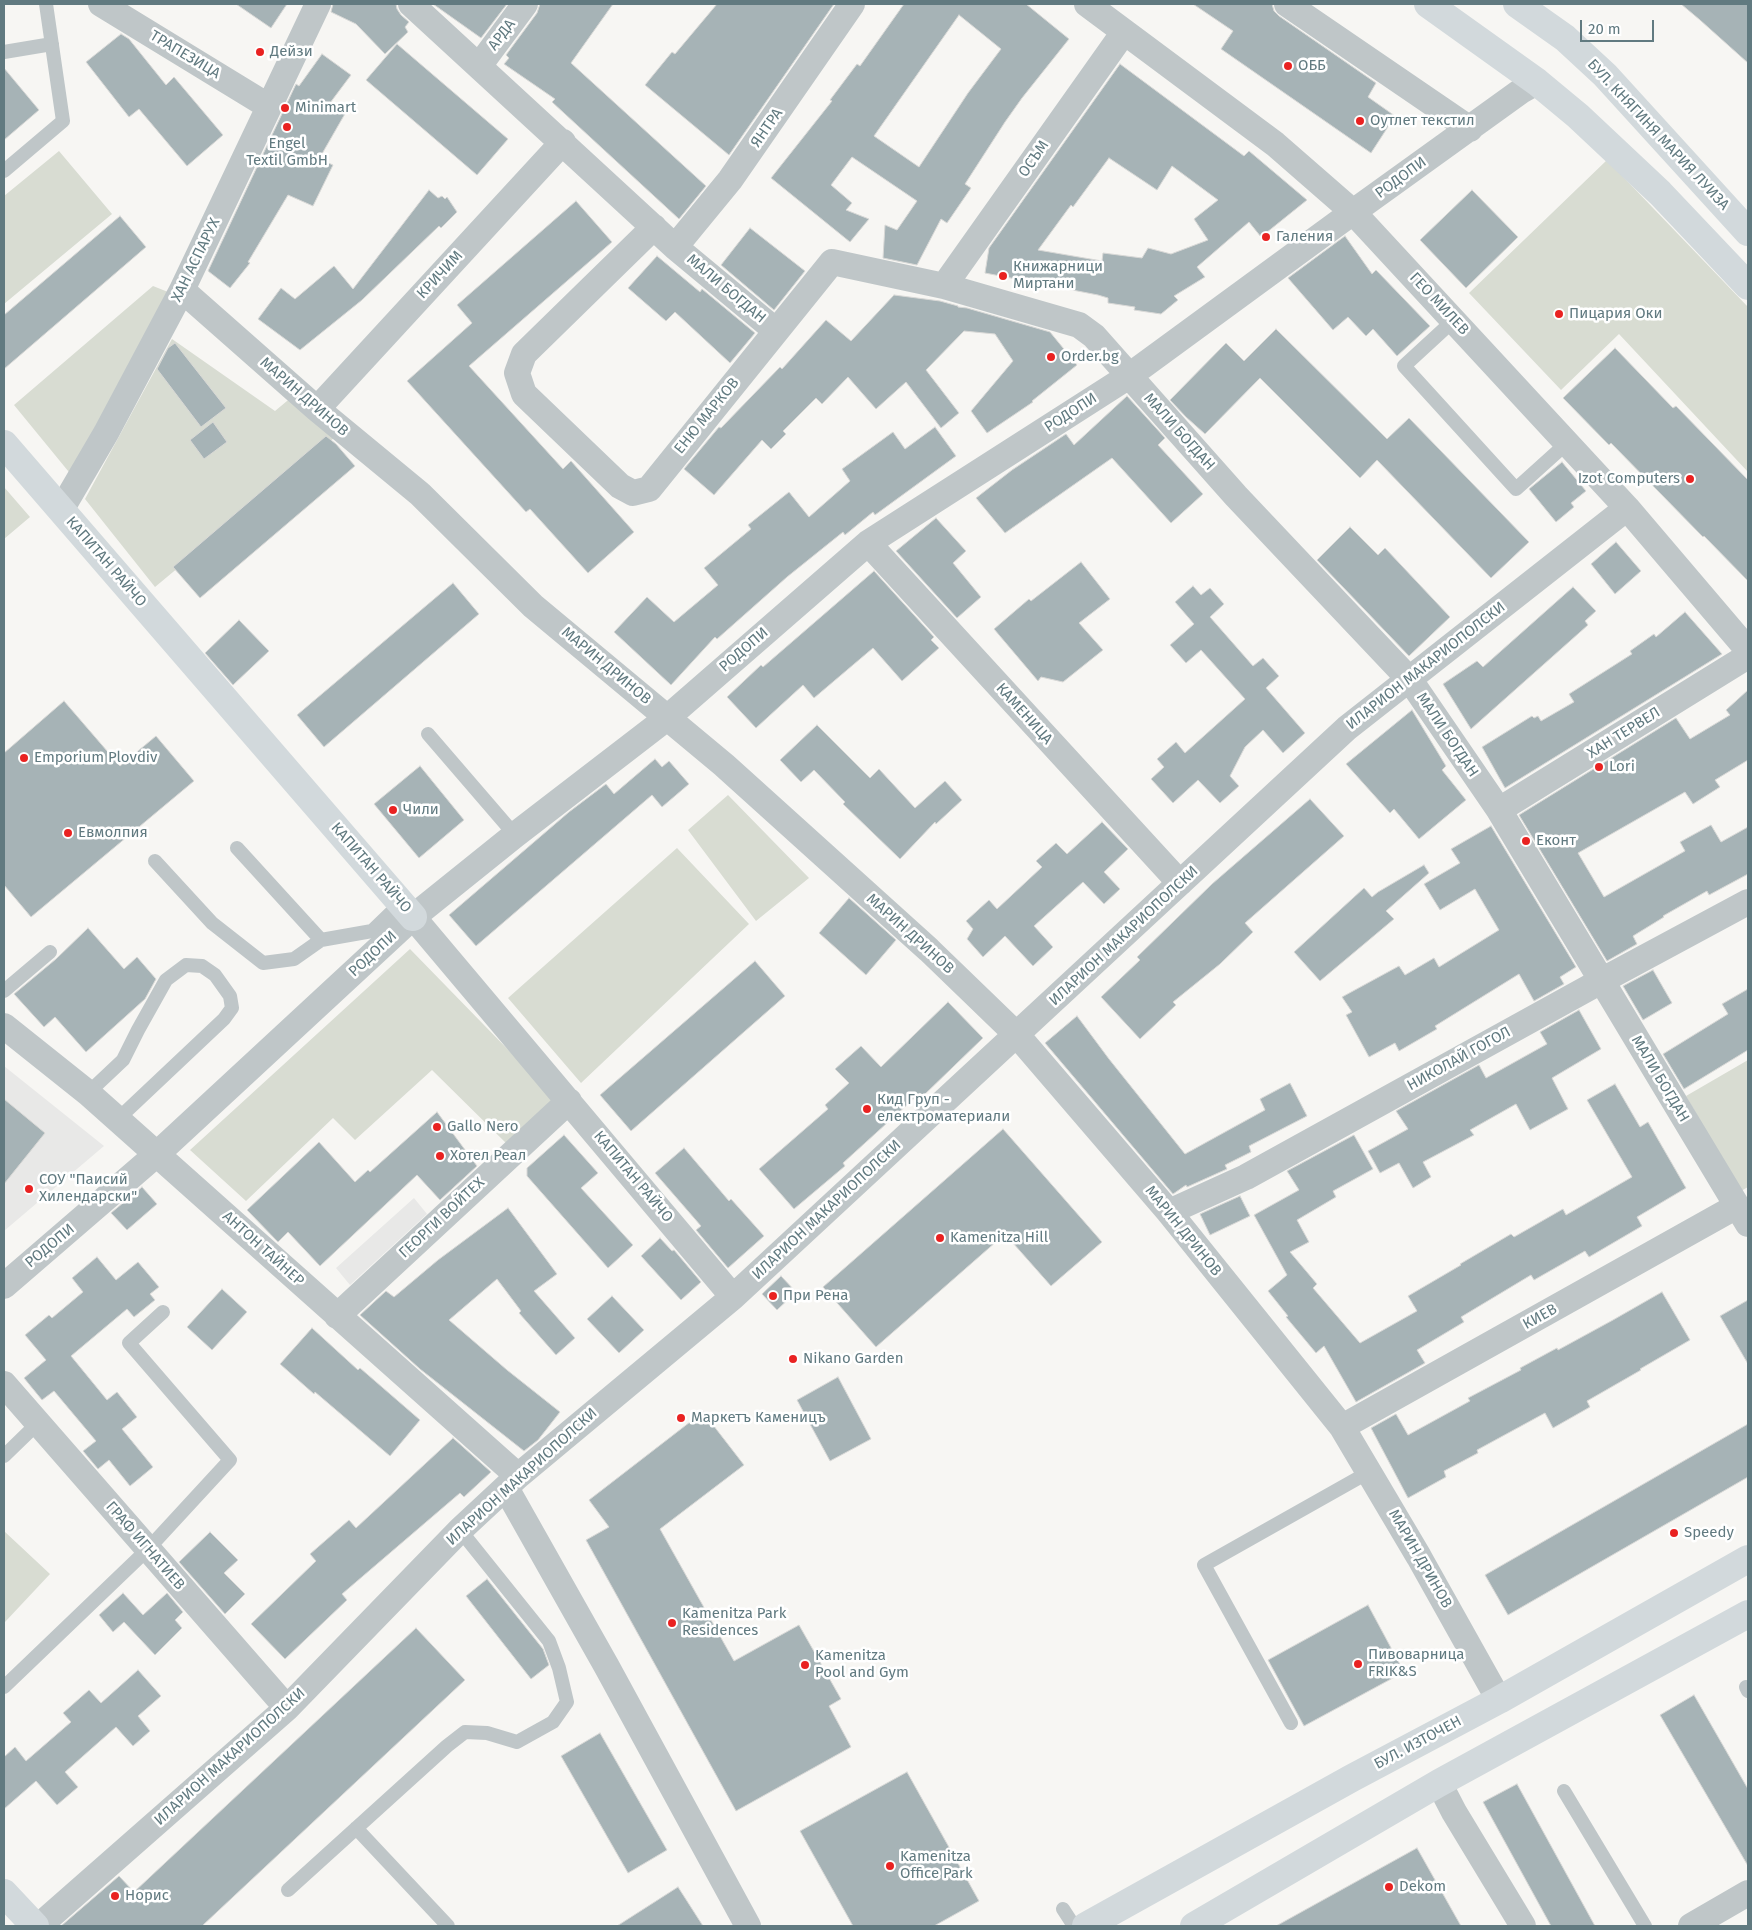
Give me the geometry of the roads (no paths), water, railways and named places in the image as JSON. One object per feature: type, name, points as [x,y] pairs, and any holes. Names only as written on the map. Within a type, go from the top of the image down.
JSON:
[{"type":"main road","points":[[1428,4],[1537,82],[1578,116],[1660,193],[1748,286]]},
{"type":"main road","name":"БУЛ. КНЯГИНЯ МАРИЯ ЛУИЗА","points":[[1517,4],[1565,38],[1605,75],[1748,232]]},
{"type":"main road","name":"КАПИТАН РАЙЧО","points":[[4,444],[407,910]]},
{"type":"main road","name":"БУЛ. ИЗТОЧЕН","points":[[1086,1926],[1352,1778],[1499,1700],[1748,1559]]},
{"type":"main road","points":[[1194,1926],[1439,1783],[1748,1614]]},
{"type":"main road","points":[[4,1893],[37,1926]]},
{"type":"street","name":"ТРАПЕЗИЦА","points":[[101,4],[268,106]]},
{"type":"street","name":"ХАН АСПАРУХ","points":[[61,510],[106,432],[182,290],[318,4]]},
{"type":"street","name":"МАЛИ БОГДАН","points":[[411,4],[675,246],[775,330],[832,262],[944,286],[1079,325],[1094,336],[1236,496],[1410,680],[1499,810],[1601,981],[1745,1210]]},
{"type":"street","name":"АРДА","points":[[479,66],[525,4]]},
{"type":"street","name":"ЯНТРА","points":[[675,246],[730,180],[852,4]]},
{"type":"street","name":"ГЕО МИЛЕВ","points":[[1087,4],[1276,144],[1353,212],[1627,508],[1748,650]]},
{"type":"street","points":[[1287,4],[1470,129]]},
{"type":"street","name":"ОСЪМ","points":[[944,286],[1124,32]]},
{"type":"street","name":"РОДОПИ","points":[[4,1286],[157,1154],[407,910],[515,835],[667,718],[868,543],[1129,376],[1353,212],[1521,91],[1537,82]]},
{"type":"street","name":"КРИЧИМ","points":[[317,409],[562,142]]},
{"type":"street","name":"ЕНЮ МАРКОВ","points":[[654,227],[524,354],[517,373],[524,394],[620,486],[633,493],[648,488],[775,330]]},
{"type":"street","name":"МАРИН ДРИНОВ","points":[[182,290],[317,409],[420,494],[533,606],[724,765],[929,950],[1017,1035],[1169,1212],[1342,1427],[1499,1700]]},
{"type":"street","name":"ИЛАРИОН МАКАРИОПОЛСКИ","points":[[37,1926],[287,1708],[460,1530],[512,1482],[733,1297],[1347,728],[1627,508]]},
{"type":"street","name":"КАМЕНИЦА","points":[[868,543],[1180,884]]},
{"type":"street","name":"ХАН ТЕРВЕЛ","points":[[1499,810],[1748,656]]},
{"type":"street","name":"НИКОЛАЙ ГОГОЛ","points":[[1169,1212],[1246,1177],[1748,902]]},
{"type":"street","name":"КАПИТАН РАЙЧО","points":[[407,910],[733,1297]]},
{"type":"street","name":"АНТОН ТАЙНЕР","points":[[4,1026],[88,1093],[157,1154],[337,1316],[512,1482],[607,1666],[748,1926]]},
{"type":"street","name":"ГЕОРГИ ВОЙТЕХ","points":[[337,1316],[569,1101]]},
{"type":"street","name":"КИЕВ","points":[[1342,1427],[1745,1210]]},
{"type":"street","name":"ГРАФ ИГНАТИЕВ","points":[[4,1384],[287,1708]]},
{"type":"street","points":[[1439,1783],[1454,1812],[1523,1926]]},
{"type":"street","points":[[1691,1926],[1748,1893]]},
{"type":"lane","points":[[4,172],[63,121],[46,4]]},
{"type":"lane","points":[[4,52],[52,44]]},
{"type":"lane","points":[[1454,320],[1404,366],[1503,475],[1516,489],[1567,443]]},
{"type":"lane","points":[[428,734],[515,835]]},
{"type":"lane","points":[[237,848],[320,940]]},
{"type":"lane","points":[[155,861],[212,923],[263,963],[294,959],[320,940],[372,931],[407,910]]},
{"type":"lane","points":[[4,991],[50,952]]},
{"type":"lane","points":[[88,1093],[123,1060],[166,980],[186,965],[202,966],[215,975],[230,996],[232,1008],[224,1019],[118,1119]]},
{"type":"lane","points":[[4,1687],[148,1549],[230,1460],[129,1343],[163,1312]]},
{"type":"lane","points":[[4,1456],[38,1423]]},
{"type":"lane","points":[[1291,1723],[1204,1566],[1369,1472]]},
{"type":"lane","points":[[288,1890],[447,1746],[465,1732],[487,1732],[517,1742],[553,1722],[567,1702],[559,1668],[549,1641],[460,1530]]},
{"type":"lane","points":[[1564,1791],[1645,1926]]},
{"type":"lane","points":[[356,1828],[448,1926]]},
{"type":"lane","points":[[1064,1909],[1074,1926]]},
{"type":"place","name":"Дейзи","points":[[260,52]]},
{"type":"place","name":"ОББ","points":[[1288,66]]},
{"type":"place","name":"Minimart","points":[[285,108]]},
{"type":"place","name":"Оутлет текстил","points":[[1360,121]]},
{"type":"place","name":"Engel Textil GmbH","points":[[287,127]]},
{"type":"place","name":"Галения","points":[[1266,237]]},
{"type":"place","name":"Книжарници Миртани","points":[[1003,276]]},
{"type":"place","name":"Пицария Оки","points":[[1559,314]]},
{"type":"place","name":"Order.bg","points":[[1051,357]]},
{"type":"place","name":"Izot Computers","points":[[1690,479]]},
{"type":"place","name":"Emporium Plovdiv","points":[[24,758]]},
{"type":"place","name":"Lori","points":[[1599,767]]},
{"type":"place","name":"Чили","points":[[393,810]]},
{"type":"place","name":"Евмолпия","points":[[68,833]]},
{"type":"place","name":"Еконт","points":[[1526,841]]},
{"type":"place","name":"Кид Груп - електроматериали","points":[[867,1109]]},
{"type":"place","name":"Gallo Nero","points":[[437,1127]]},
{"type":"place","name":"Хотел Реал","points":[[440,1156]]},
{"type":"place","name":"СОУ \"Паисий Хилендарски\"","points":[[29,1189]]},
{"type":"place","name":"Kamenitza Hill","points":[[940,1238]]},
{"type":"place","name":"При Рена","points":[[773,1296]]},
{"type":"place","name":"Nikano Garden","points":[[793,1359]]},
{"type":"place","name":"Маркетъ Каменицъ","points":[[681,1418]]},
{"type":"place","name":"Speedy","points":[[1674,1533]]},
{"type":"place","name":"Kamenitza Park Residences","points":[[672,1623]]},
{"type":"place","name":"Пивоварница FRIK&S","points":[[1358,1664]]},
{"type":"place","name":"Kamenitza Pool and Gym","points":[[805,1665]]},
{"type":"place","name":"Kamenitza Office Park","points":[[890,1866]]},
{"type":"place","name":"Dekom","points":[[1389,1887]]},
{"type":"place","name":"Норис","points":[[115,1896]]}]
